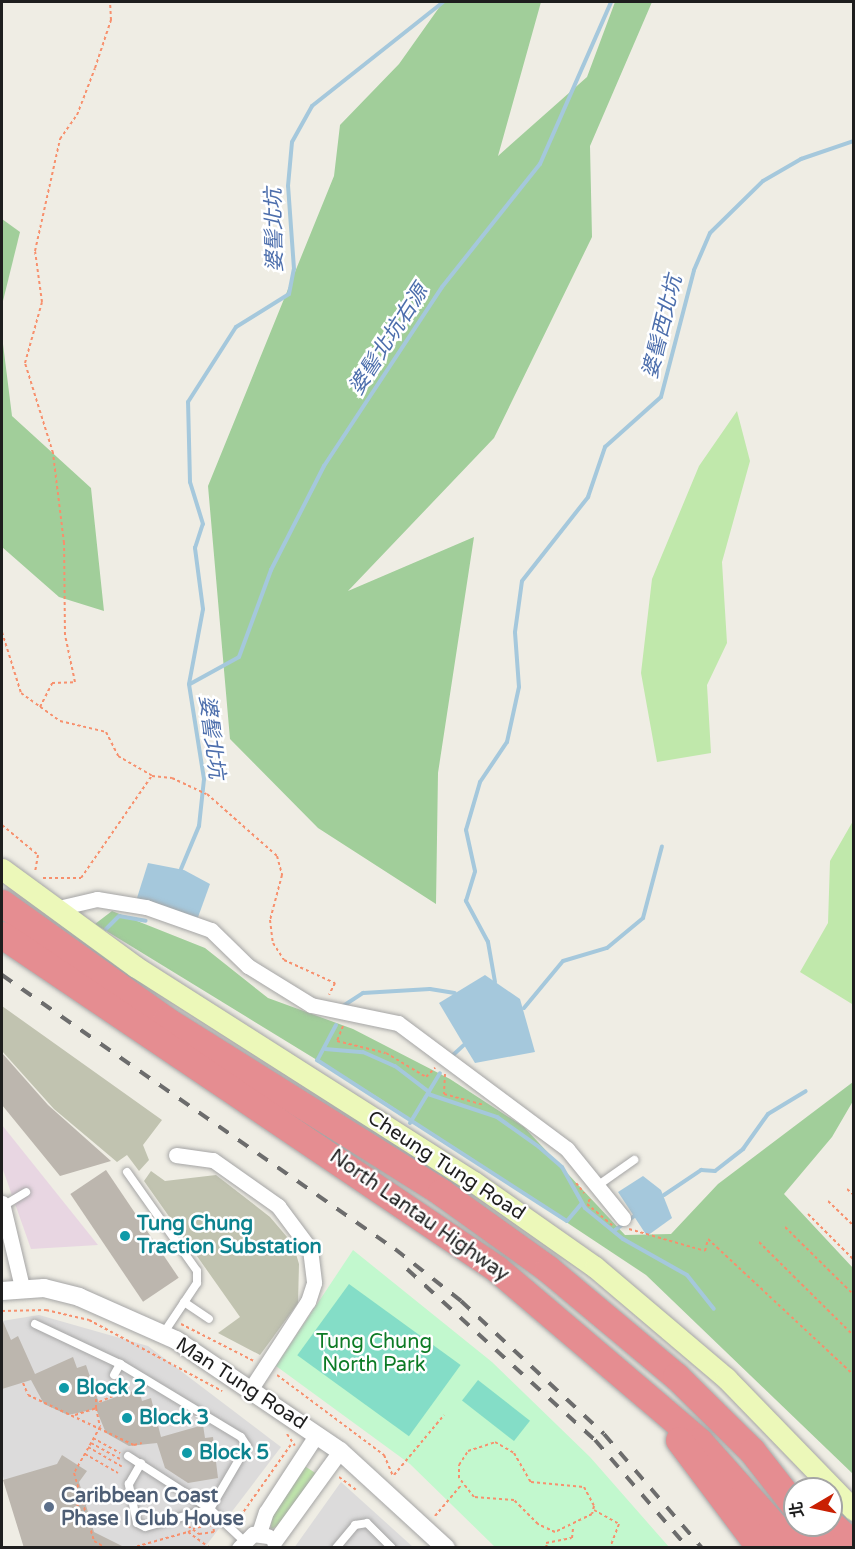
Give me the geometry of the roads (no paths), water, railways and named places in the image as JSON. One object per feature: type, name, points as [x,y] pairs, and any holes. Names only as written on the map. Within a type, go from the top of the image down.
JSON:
[{"type":"highway","name":"North Lantau Highway","points":[[2,903],[166,1020],[479,1218],[676,1376],[752,1451],[783,1491]]},
{"type":"highway","name":"North Lantau Highway","points":[[2,935],[124,1022],[460,1241],[635,1385],[724,1465],[794,1548]]},
{"type":"highway","points":[[635,1385],[760,1548]]},
{"type":"highway","points":[[752,1451],[783,1478]]},
{"type":"main road","name":"Cheung Tung Road","points":[[2,869],[54,909],[586,1260],[726,1378],[854,1510]]},
{"type":"street","points":[[54,909],[97,899],[147,907],[211,930],[248,966],[287,993],[322,1007],[398,1023],[529,1117],[600,1184],[623,1218]]},
{"type":"street","points":[[176,1155],[213,1160],[278,1206],[310,1249],[314,1283],[308,1301],[252,1387]]},
{"type":"street","points":[[2,1204],[22,1287]]},
{"type":"street","name":"Man Tung Road","points":[[2,1291],[22,1287],[79,1297],[164,1334],[252,1387],[340,1451],[446,1548]]},
{"type":"street","points":[[241,1544],[259,1533],[266,1512],[317,1434]]},
{"type":"street","points":[[259,1533],[275,1545],[340,1451]]},
{"type":"lane","points":[[600,1184],[634,1160]]},
{"type":"lane","points":[[127,1172],[197,1270],[197,1283],[164,1334]]},
{"type":"lane","points":[[2,1204],[26,1192]]},
{"type":"lane","points":[[184,1302],[209,1319]]},
{"type":"lane","points":[[35,1324],[120,1364],[241,1437],[247,1446],[210,1509],[145,1527],[136,1523],[129,1484],[141,1463]]},
{"type":"lane","points":[[114,1375],[120,1364]]},
{"type":"lane","points":[[127,1458],[141,1463],[210,1509],[231,1528],[241,1544]]},
{"type":"lane","points":[[336,1548],[355,1526],[367,1523],[392,1548]]},
{"type":"water","points":[[148,863],[184,870],[210,884],[197,920],[137,898]]},
{"type":"water","points":[[485,975],[520,999],[535,1052],[475,1063],[439,1003]]},
{"type":"water","points":[[643,1176],[661,1190],[672,1218],[647,1236],[618,1192]]},
{"type":"waterway","name":"婆髻北坑","points":[[181,869],[199,826],[204,779],[189,684],[203,609],[195,548],[203,524],[190,482],[188,402],[236,327],[289,294],[294,269],[288,186],[292,142],[312,106],[443,2]]},
{"type":"waterway","name":"婆髻北坑右源","points":[[190,684],[239,657],[271,570],[324,466],[442,287],[540,164],[611,2]]},
{"type":"waterway","name":"婆髻西北坑","points":[[495,982],[488,942],[466,901],[475,871],[466,830],[480,782],[507,742],[519,687],[515,632],[522,581],[588,497],[605,447],[661,397],[694,270],[710,233],[763,181],[801,159],[854,141]]},
{"type":"waterway","points":[[524,1008],[563,961],[607,948],[643,918],[662,846]]},
{"type":"waterway","points":[[106,929],[119,916],[146,921]]},
{"type":"waterway","points":[[343,1006],[363,993],[430,989],[455,993]]},
{"type":"waterway","points":[[336,1025],[317,1060],[567,1221],[582,1203]]},
{"type":"waterway","points":[[452,1056],[464,1045]]},
{"type":"waterway","points":[[325,1049],[363,1052],[395,1066],[429,1092]]},
{"type":"waterway","points":[[410,1123],[440,1073]]},
{"type":"waterway","points":[[664,1195],[701,1170],[715,1171],[743,1149],[768,1114],[806,1091]]},
{"type":"waterway","points":[[428,1094],[497,1117],[539,1147],[562,1167],[585,1208],[623,1239],[687,1275],[714,1309]]},
{"type":"waterway","points":[[615,1230],[634,1216]]},
{"type":"railway","points":[[2,975],[395,1249],[461,1301],[604,1434],[702,1548]]},
{"type":"railway","points":[[407,1269],[595,1440],[688,1548]]},
{"type":"place","name":"Tung Chung Traction Substation","points":[[125,1236]]},
{"type":"place","name":"Block 2","points":[[64,1388]]},
{"type":"place","name":"Block 3","points":[[127,1418]]},
{"type":"place","name":"Block 5","points":[[187,1453]]},
{"type":"place","name":"Caribbean Coast Phase I Club House","points":[[49,1507]]},
{"type":"park label","name":"Tung Chung North Park","points":[[374,1354]]}]
